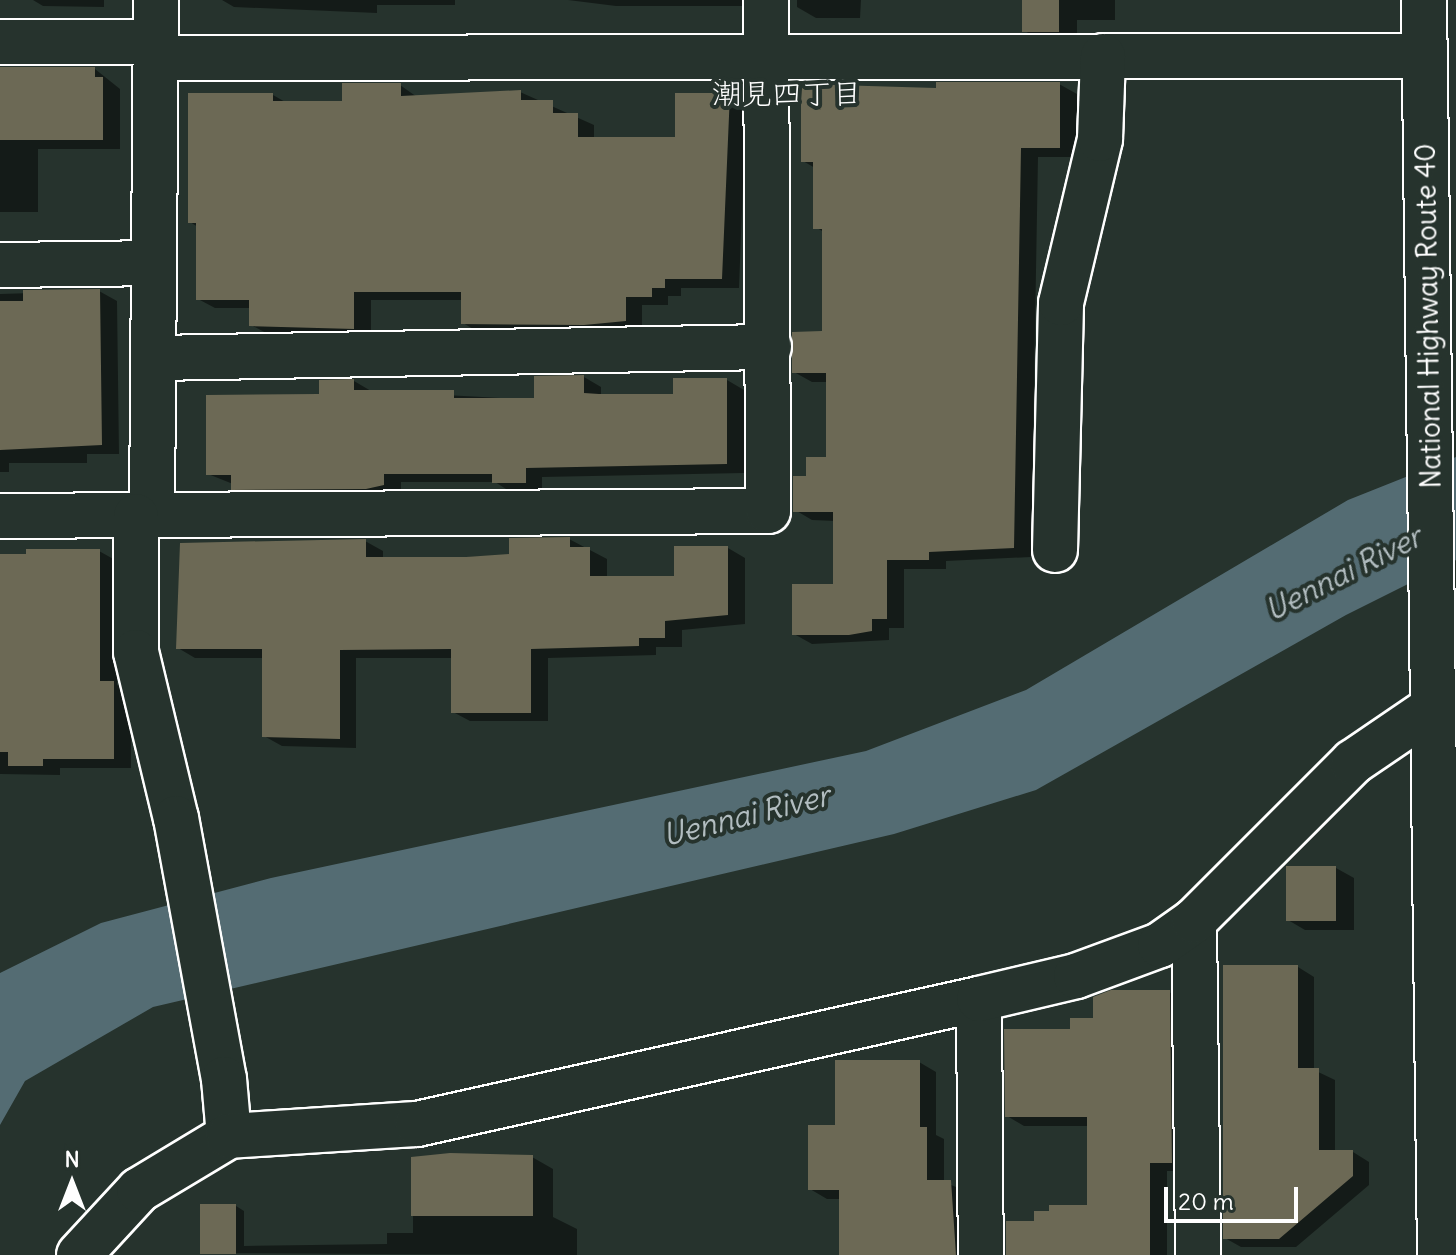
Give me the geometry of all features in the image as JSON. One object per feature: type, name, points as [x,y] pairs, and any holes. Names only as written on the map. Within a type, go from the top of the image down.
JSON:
[{"type":"main road","points":[[0,516],[768,511],[766,0]]},
{"type":"main road","name":"National Highway Route 40","points":[[1424,0],[1440,1255]]},
{"type":"main road","points":[[156,34],[155,358],[136,652],[176,818],[224,1079],[229,1136]]},
{"type":"main road","points":[[0,42],[156,34],[767,56],[1424,56]]},
{"type":"main road","points":[[1055,550],[1061,303],[1100,139],[1103,56]]},
{"type":"main road","points":[[0,265],[154,263]]},
{"type":"main road","points":[[155,358],[769,347]]},
{"type":"main road","points":[[79,1255],[139,1190],[229,1136],[417,1124],[979,999],[1160,945],[1194,921],[1353,762],[1431,709]]},
{"type":"main road","points":[[1194,921],[1198,1255]]},
{"type":"main road","points":[[979,999],[981,1255]]},
{"type":"water","name":"Uennai River","points":[[1456,457],[1456,560],[1346,615],[1036,790],[894,834],[153,1007],[25,1081],[0,1125],[0,973],[101,923],[271,878],[866,751],[1026,690],[1348,500]]},
{"type":"building","points":[[1022,0],[1059,0],[1059,32],[1022,32]]},
{"type":"building","points":[[0,67],[95,67],[95,77],[103,77],[103,140],[0,140]]},
{"type":"building","points":[[936,82],[1060,82],[1060,148],[1021,148],[1014,548],[929,552],[929,560],[887,560],[887,619],[872,619],[872,631],[849,635],[792,635],[792,584],[833,584],[833,512],[793,512],[793,476],[806,476],[806,457],[826,457],[826,373],[792,373],[792,332],[822,331],[822,229],[813,229],[813,162],[801,162],[801,84],[936,88]]},
{"type":"building","points":[[342,83],[401,83],[401,96],[521,90],[521,100],[553,100],[553,113],[578,113],[578,137],[675,137],[675,93],[730,93],[722,279],[665,279],[665,288],[652,288],[652,297],[626,297],[626,321],[584,325],[461,324],[461,292],[354,292],[354,329],[249,326],[249,300],[196,300],[196,223],[188,223],[188,93],[273,93],[273,101],[342,101]]},
{"type":"building","points":[[100,289],[102,445],[0,450],[0,301],[23,301],[23,290]]},
{"type":"building","points":[[584,375],[584,393],[599,394],[673,394],[673,378],[727,378],[727,464],[526,468],[526,483],[492,483],[492,474],[384,474],[384,485],[366,489],[231,490],[231,475],[206,475],[206,395],[319,394],[319,380],[354,379],[354,390],[454,390],[454,398],[534,398],[534,376]]},
{"type":"building","points":[[570,537],[570,547],[590,547],[590,576],[674,576],[674,546],[728,546],[728,615],[665,621],[665,638],[639,638],[639,646],[531,649],[531,713],[451,713],[451,649],[340,650],[340,739],[262,737],[262,649],[176,649],[180,543],[366,539],[366,557],[466,557],[509,554],[509,538]]},
{"type":"building","points":[[26,549],[100,549],[100,681],[114,681],[114,759],[43,759],[43,766],[8,766],[8,752],[0,752],[0,554],[26,554]]},
{"type":"building","points":[[1286,866],[1336,866],[1336,921],[1286,921]]},
{"type":"building","points":[[1223,965],[1298,965],[1298,1068],[1319,1068],[1319,1150],[1353,1150],[1353,1176],[1279,1239],[1223,1239]]},
{"type":"building","points":[[1111,990],[1170,990],[1172,1163],[1150,1163],[1150,1255],[1006,1255],[1006,1221],[1034,1221],[1034,1211],[1049,1211],[1049,1205],[1087,1205],[1087,1117],[1005,1117],[1004,1029],[1070,1029],[1070,1018],[1093,1018],[1093,997]]},
{"type":"building","points":[[835,1060],[920,1060],[920,1127],[927,1127],[927,1180],[951,1180],[956,1255],[839,1255],[839,1190],[808,1190],[808,1125],[835,1125]]},
{"type":"building","points":[[450,1153],[533,1155],[533,1216],[411,1216],[411,1157]]},
{"type":"building","points":[[200,1204],[236,1204],[236,1254],[200,1254]]},
{"type":"district","name":"潮見四丁目","points":[[787,93]]}]
